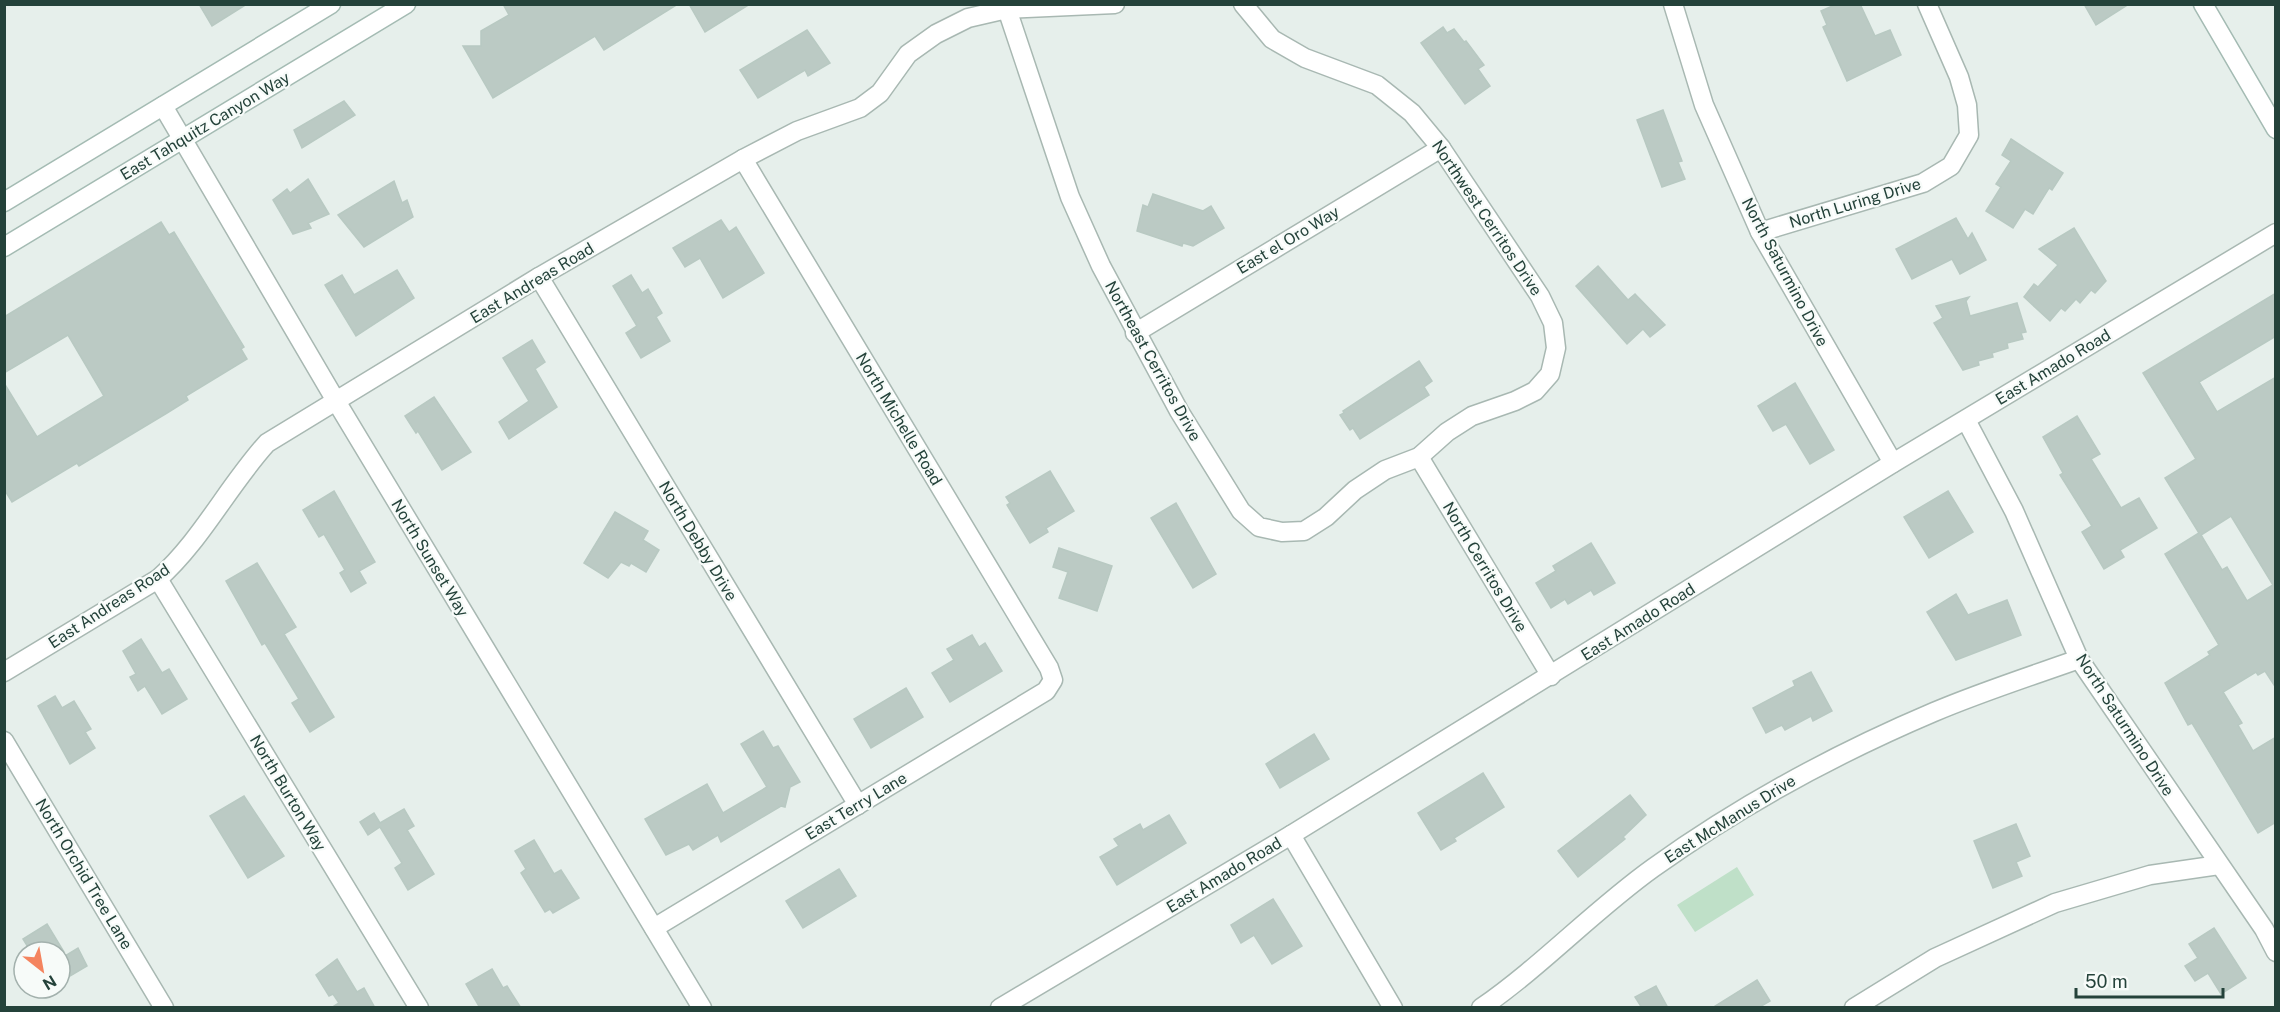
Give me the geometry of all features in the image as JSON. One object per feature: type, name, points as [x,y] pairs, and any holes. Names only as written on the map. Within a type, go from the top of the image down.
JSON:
[{"type":"street","points":[[4,202],[331,4]]},
{"type":"street","name":"East Tahquitz Canyon Way","points":[[4,247],[406,4]]},
{"type":"street","name":"East Andreas Road","points":[[4,672],[158,579],[177,562],[243,469],[267,443],[539,278],[743,159],[797,131],[860,108],[880,93],[908,54],[936,34],[968,18],[1007,9],[1115,4]]},
{"type":"street","name":"Northwest Cerritos Drive","points":[[1243,4],[1272,39],[1305,58],[1377,85],[1412,113],[1441,147],[1540,296],[1553,323],[1556,348],[1550,374],[1535,391],[1515,401],[1472,416],[1447,432],[1419,457]]},
{"type":"street","name":"North Saturmino Drive","points":[[1673,4],[1704,105],[1760,232],[1893,463]]},
{"type":"street","name":"North Luring Drive","points":[[1760,232],[1923,183],[1952,166],[1969,135],[1967,105],[1959,77],[1927,4]]},
{"type":"street","name":"Northeast Cerritos Drive","points":[[1007,9],[1070,197],[1101,266],[1136,333],[1241,512],[1259,527],[1282,532],[1304,531],[1385,470],[1419,457]]},
{"type":"street","points":[[2204,10],[2276,129]]},
{"type":"street","name":"North Sunset Way","points":[[163,106],[336,401],[702,1008]]},
{"type":"street","name":"East el Oro Way","points":[[1136,333],[1441,147]]},
{"type":"street","name":"North Michelle Road","points":[[743,159],[1049,668],[1053,680]]},
{"type":"street","name":"East Amado Road","points":[[1000,1008],[1291,835],[1893,463],[2276,233]]},
{"type":"street","name":"North Debby Drive","points":[[539,278],[858,805]]},
{"type":"street","name":"North Saturmino Drive","points":[[1966,420],[2014,511],[2079,659],[2219,865],[2270,926],[2276,952]]},
{"type":"street","name":"North Cerritos Drive","points":[[1419,457],[1551,676]]},
{"type":"street","name":"North Burton Way","points":[[158,579],[418,1008]]},
{"type":"street","name":"East McManus Drive","points":[[1480,1008],[1501,994],[1581,924],[1653,868],[1765,794],[1836,756],[1935,711],[2079,659]]},
{"type":"street","name":"East Terry Lane","points":[[654,928],[1046,691],[1053,680]]},
{"type":"street","name":"North Orchid Tree Lane","points":[[4,741],[164,1008]]},
{"type":"street","points":[[1291,835],[1393,1008]]},
{"type":"street","points":[[1854,1008],[1935,958],[2055,903],[2150,875],[2219,865]]},
{"type":"green space","points":[[1737,867],[1754,895],[1695,932],[1677,905]]},
{"type":"building","points":[[199,4],[247,4],[212,26]]},
{"type":"building","points":[[503,4],[678,4],[604,50],[595,36],[493,98],[463,46],[481,46],[481,31],[509,15]]},
{"type":"building","points":[[689,4],[750,4],[705,32]]},
{"type":"building","points":[[1837,4],[1860,4],[1875,36],[1890,30],[1901,55],[1847,81],[1823,27],[1827,25],[1821,11]]},
{"type":"building","points":[[2084,4],[2129,4],[2096,25]]},
{"type":"building","points":[[1443,27],[1447,33],[1454,29],[1464,42],[1466,41],[1484,65],[1478,69],[1490,86],[1465,104],[1421,43]]},
{"type":"building","points":[[807,30],[830,63],[808,76],[805,70],[758,98],[740,70]]},
{"type":"building","points":[[344,101],[355,115],[302,148],[294,130]]},
{"type":"building","points":[[1663,110],[1682,161],[1678,162],[1685,179],[1662,187],[1637,120]]},
{"type":"building","points":[[2011,139],[2063,173],[2052,190],[2049,188],[2033,214],[2025,209],[2013,228],[1986,211],[2001,187],[1996,184],[2011,161],[2002,155]]},
{"type":"building","points":[[308,179],[329,214],[308,223],[311,228],[293,234],[273,200],[287,189],[290,193]]},
{"type":"building","points":[[394,181],[402,203],[407,200],[413,217],[364,247],[338,215]]},
{"type":"building","points":[[1153,194],[1203,211],[1211,206],[1224,228],[1193,246],[1183,243],[1182,246],[1137,231],[1143,205],[1148,207]]},
{"type":"building","points":[[1956,218],[1968,239],[1972,233],[1986,260],[1960,274],[1952,259],[1912,279],[1896,249]]},
{"type":"building","points":[[721,220],[729,232],[736,227],[764,273],[723,298],[700,258],[685,267],[673,248]]},
{"type":"building","points":[[161,222],[169,235],[174,232],[244,347],[241,349],[247,359],[186,396],[188,400],[167,413],[79,466],[77,463],[12,502],[4,489],[4,383],[37,437],[104,396],[68,335],[4,373],[4,317]]},
{"type":"building","points":[[2074,228],[2106,281],[2095,293],[2091,290],[2080,303],[2076,299],[2065,311],[2061,308],[2050,321],[2024,297],[2034,284],[2038,287],[2058,265],[2039,249]]},
{"type":"building","points":[[1598,266],[1628,300],[1635,294],[1665,325],[1650,337],[1643,329],[1627,344],[1576,286]]},
{"type":"building","points":[[397,270],[414,298],[356,336],[325,285],[342,275],[354,295]]},
{"type":"building","points":[[631,275],[642,293],[648,289],[662,313],[656,317],[670,341],[641,358],[626,333],[637,326],[613,286]]},
{"type":"building","points":[[2276,293],[2276,336],[2199,382],[2217,412],[2276,377],[2276,688],[2265,671],[2258,675],[2256,672],[2223,692],[2242,723],[2238,725],[2253,751],[2276,737],[2276,822],[2258,833],[2192,723],[2188,725],[2165,683],[2210,655],[2208,652],[2219,645],[2165,554],[2199,533],[2165,478],[2196,459],[2143,373]],"holes":[[[2231,516],[2273,585],[2247,601],[2227,567],[2222,570],[2201,535]]]},
{"type":"building","points":[[1969,297],[1966,301],[1970,316],[2017,303],[2026,332],[2021,333],[2023,339],[2007,343],[2008,348],[1992,353],[1993,357],[1978,361],[1979,365],[1963,370],[1934,323],[1943,318],[1936,306]]},
{"type":"building","points":[[532,340],[545,362],[535,369],[557,407],[509,439],[499,422],[529,401],[503,358]]},
{"type":"building","points":[[1419,361],[1432,381],[1424,387],[1429,395],[1360,439],[1353,428],[1350,430],[1340,415],[1344,413],[1343,411]]},
{"type":"building","points":[[1795,383],[1834,450],[1810,464],[1786,424],[1773,431],[1758,406]]},
{"type":"building","points":[[434,397],[471,452],[442,470],[418,431],[416,433],[405,416]]},
{"type":"building","points":[[2077,416],[2100,454],[2091,459],[2121,508],[2139,498],[2157,528],[2120,550],[2124,557],[2104,569],[2082,532],[2092,526],[2060,475],[2063,473],[2043,437]]},
{"type":"building","points":[[1050,471],[1074,511],[1046,528],[1048,532],[1030,543],[1007,505],[1010,503],[1006,497]]},
{"type":"building","points":[[334,491],[375,562],[359,571],[366,583],[351,592],[340,573],[345,570],[324,534],[319,537],[303,510]]},
{"type":"building","points":[[1948,491],[1973,532],[1929,558],[1904,517]]},
{"type":"building","points":[[1176,503],[1216,574],[1193,588],[1151,518]]},
{"type":"building","points":[[615,512],[648,531],[643,540],[659,550],[646,572],[631,563],[629,566],[621,562],[608,578],[584,563]]},
{"type":"building","points":[[1591,543],[1615,583],[1594,595],[1591,590],[1568,604],[1565,599],[1551,608],[1536,583],[1556,571],[1553,566]]},
{"type":"building","points":[[1059,548],[1112,566],[1097,611],[1059,598],[1068,572],[1053,567]]},
{"type":"building","points":[[257,563],[296,627],[284,634],[334,717],[310,732],[292,703],[299,699],[265,643],[262,645],[226,581]]},
{"type":"building","points":[[1956,594],[1968,615],[2007,600],[2021,635],[1956,660],[1927,612]]},
{"type":"building","points":[[972,635],[979,647],[985,643],[1002,671],[950,702],[932,673],[954,660],[947,649]]},
{"type":"building","points":[[141,639],[162,673],[169,669],[187,699],[162,714],[145,686],[138,691],[130,677],[136,674],[123,651]]},
{"type":"building","points":[[1811,672],[1832,711],[1813,721],[1811,716],[1785,730],[1782,725],[1766,733],[1753,708],[1795,686],[1793,681]]},
{"type":"building","points":[[906,688],[923,717],[871,748],[854,719]]},
{"type":"building","points":[[55,696],[62,708],[74,701],[91,729],[85,732],[95,748],[70,764],[38,706]]},
{"type":"building","points":[[763,731],[773,748],[778,746],[800,782],[790,787],[785,807],[781,806],[721,842],[718,835],[693,850],[689,844],[666,855],[645,819],[707,784],[723,813],[767,787],[741,744]]},
{"type":"building","points":[[1314,734],[1329,759],[1280,788],[1266,764]]},
{"type":"building","points":[[1483,773],[1504,807],[1454,838],[1456,841],[1441,850],[1418,813]]},
{"type":"building","points":[[1630,795],[1646,815],[1623,837],[1625,839],[1578,877],[1558,851]]},
{"type":"building","points":[[244,796],[284,856],[248,878],[210,816]]},
{"type":"building","points":[[404,809],[414,826],[407,830],[434,874],[408,890],[395,868],[402,863],[380,827],[368,835],[360,822],[374,813],[380,823]]},
{"type":"building","points":[[1169,815],[1186,843],[1117,885],[1100,857],[1119,846],[1114,839],[1140,824],[1143,830]]},
{"type":"building","points":[[2016,824],[2030,856],[2016,862],[2022,876],[1993,888],[1974,841]]},
{"type":"building","points":[[534,840],[554,874],[561,870],[579,898],[553,913],[550,909],[545,912],[521,873],[526,869],[515,851]]},
{"type":"building","points":[[839,869],[856,896],[803,928],[786,901]]},
{"type":"building","points":[[1273,899],[1302,946],[1272,964],[1254,935],[1241,943],[1231,925]]},
{"type":"building","points":[[47,924],[57,940],[24,940]]},
{"type":"building","points":[[2214,928],[2246,978],[2221,994],[2208,973],[2195,981],[2185,966],[2198,958],[2189,944]]},
{"type":"building","points":[[78,948],[87,966],[72,975],[72,952]]},
{"type":"building","points":[[337,959],[357,992],[364,988],[375,1008],[331,1008],[339,1003],[333,994],[329,996],[316,975]]},
{"type":"building","points":[[492,969],[503,988],[507,986],[521,1008],[480,1008],[466,984]]},
{"type":"building","points":[[1757,980],[1770,1001],[1758,1008],[1712,1008]]},
{"type":"building","points":[[1656,986],[1668,1008],[1642,1008],[1635,997]]}]
